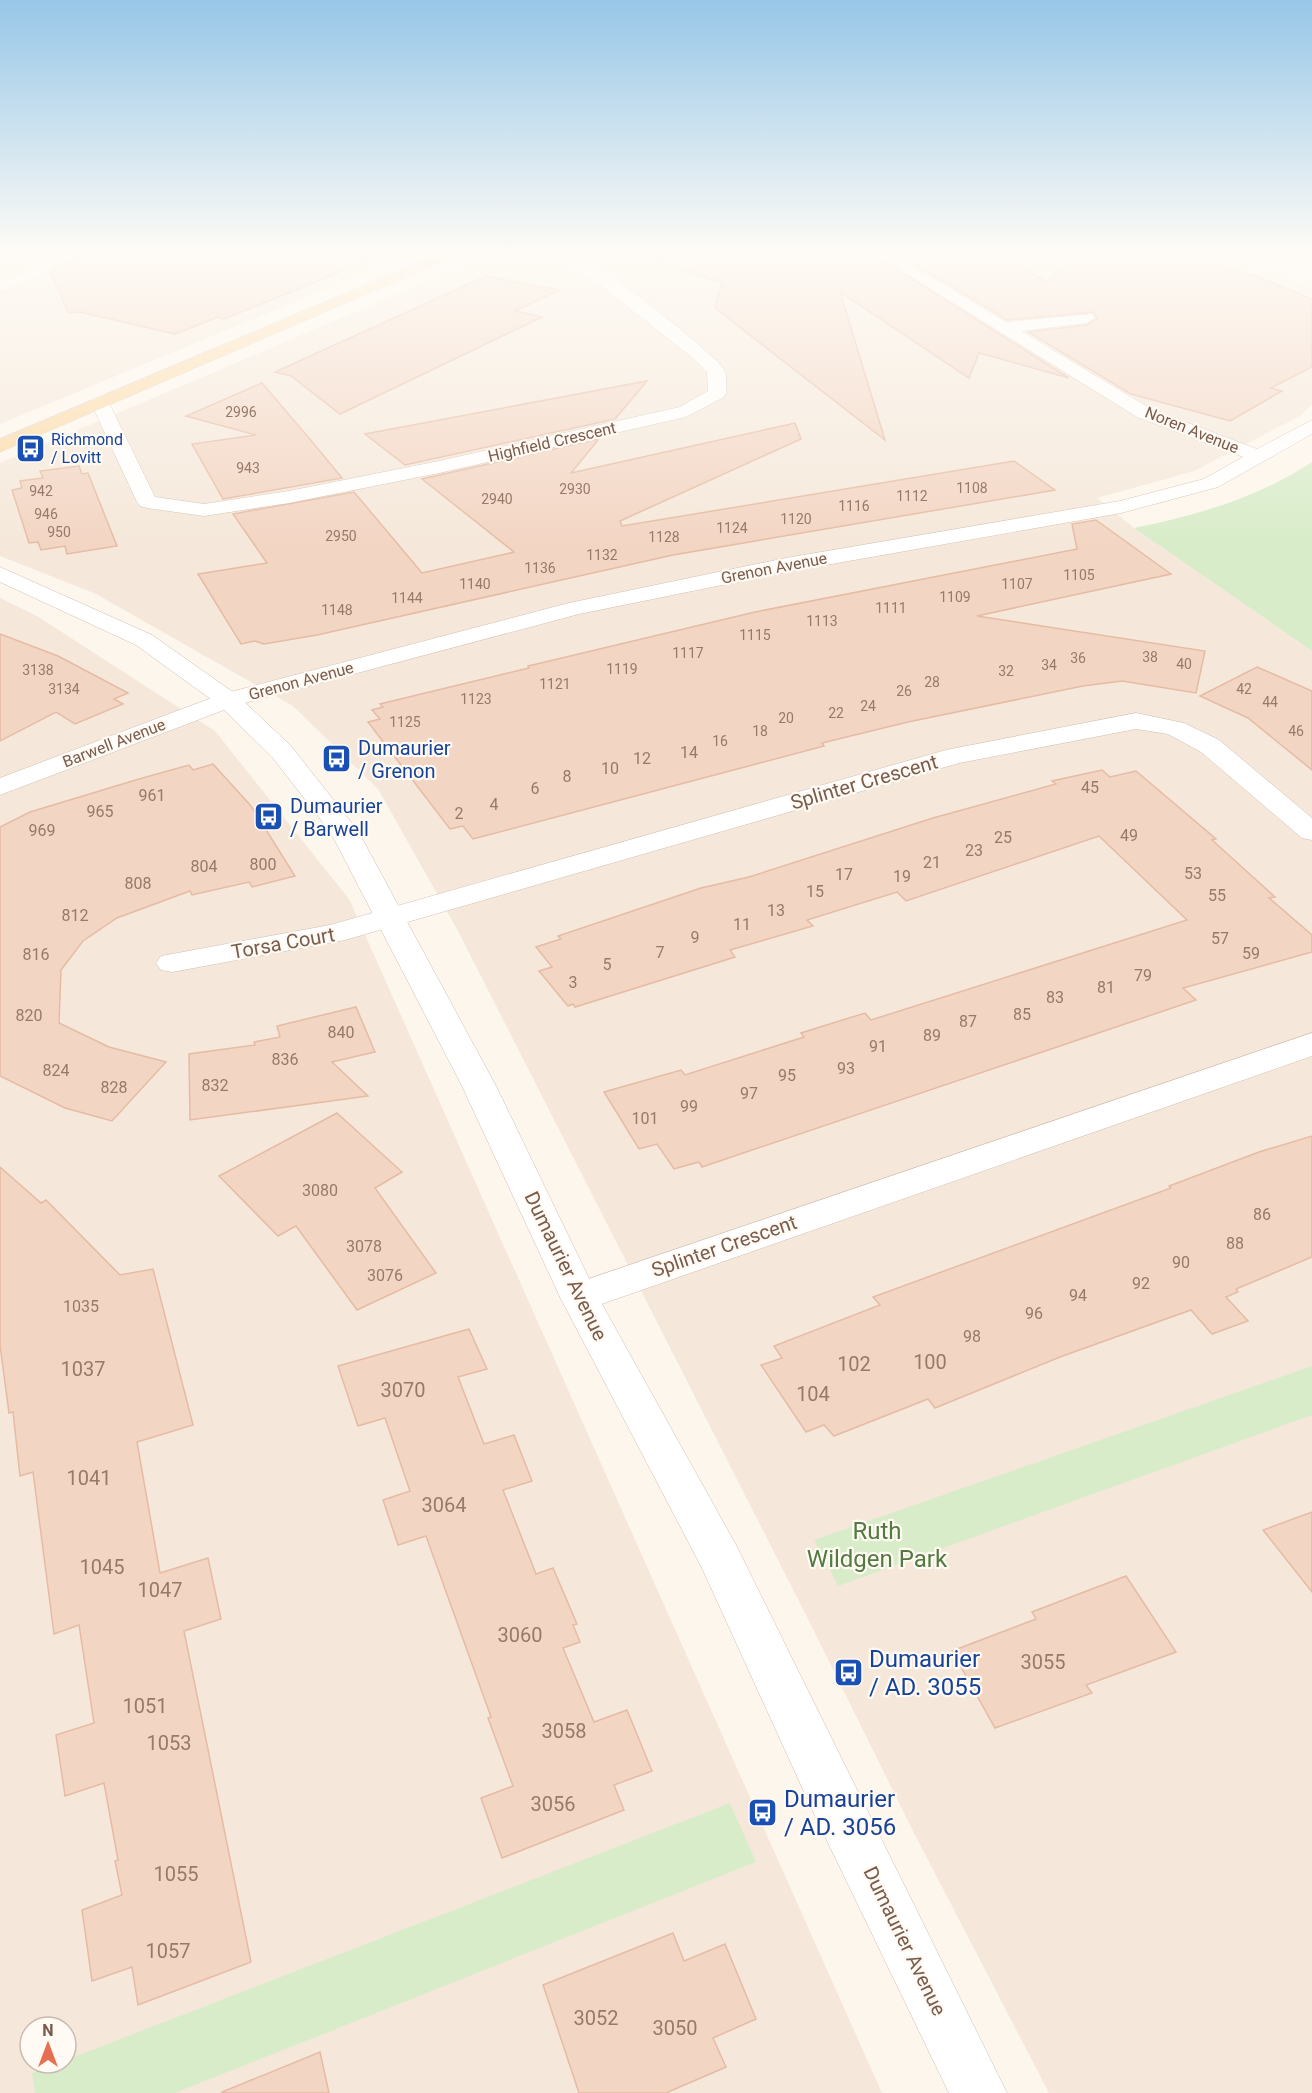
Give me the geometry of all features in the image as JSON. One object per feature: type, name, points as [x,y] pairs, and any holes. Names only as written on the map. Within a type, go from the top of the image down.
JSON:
[{"type":"main road","points":[[0,446],[224,351]]},
{"type":"street","name":"Highfield Crescent","points":[[100,403],[147,502],[204,510],[289,497],[440,467],[686,411],[717,393],[716,371],[695,351]]},
{"type":"street","name":"Noren Avenue","points":[[1040,351],[1144,412],[1259,456]]},
{"type":"street","name":"Grenon Avenue","points":[[228,700],[577,608],[786,565],[1121,507],[1212,483],[1312,426]]},
{"type":"street","name":"Dumaurier Avenue","points":[[0,574],[144,640],[228,700],[282,752],[344,831],[393,919],[479,1086],[579,1297],[720,1559],[834,1801],[979,2093]]},
{"type":"street","name":"Barwell Avenue","points":[[0,787],[228,700]]},
{"type":"street","name":"Splinter Crescent","points":[[393,919],[955,756],[1136,721],[1175,728],[1210,746],[1312,832]]},
{"type":"street","name":"Torsa Court","points":[[172,963],[334,934],[393,919]]},
{"type":"street","name":"Splinter Crescent","points":[[579,1297],[1312,1044]]},
{"type":"shaded area","points":[[0,351],[177,351],[0,424]]},
{"type":"shaded area","points":[[264,351],[1312,351],[1312,404],[1300,416],[1194,471],[1097,498],[1134,528],[1312,651],[1312,2093],[1049,2093],[913,1831],[807,1617],[458,931],[378,789],[293,706],[96,594],[0,556],[0,463]]},
{"type":"shaded area","points":[[0,598],[37,616],[215,731],[349,899],[882,2093],[0,2093]]},
{"type":"green space","points":[[1312,462],[1312,651],[1134,528],[1226,504],[1270,486]]},
{"type":"green space","name":"Ruth Wildgen Park","points":[[1312,1366],[1312,1415],[838,1586],[814,1540]]},
{"type":"green space","points":[[730,1803],[756,1862],[175,2093],[35,2093],[32,2075],[78,2075],[78,2055]]},
{"type":"building","points":[[322,351],[472,351],[340,414],[291,376],[275,372]]},
{"type":"building","points":[[770,351],[858,351],[885,440]]},
{"type":"building","points":[[928,351],[1026,351],[1069,378],[979,353],[969,378]]},
{"type":"building","points":[[1059,351],[1312,351],[1312,367],[1271,388],[1282,391],[1230,421],[1131,394]]},
{"type":"building","points":[[647,381],[615,419],[405,465],[365,434]]},
{"type":"building","points":[[262,383],[342,478],[223,499],[192,444],[256,435],[186,416]]},
{"type":"building","points":[[795,423],[801,439],[620,521],[622,526],[1014,461],[1055,490],[673,555],[317,635],[264,644],[255,641],[241,644],[198,574],[267,563],[233,514],[354,492],[422,573],[514,552],[422,479],[599,439],[571,473]]},
{"type":"building","points":[[79,466],[82,474],[88,473],[117,546],[67,554],[65,546],[41,550],[38,542],[29,543],[12,490],[22,488],[20,481],[43,478],[40,471]]},
{"type":"building","points":[[1096,520],[1171,574],[977,616],[1205,651],[1196,693],[1122,681],[1083,686],[908,722],[822,743],[824,746],[473,839],[463,826],[450,829],[368,722],[380,719],[372,710],[383,707],[380,704],[529,668],[528,666],[755,612],[1077,549],[1072,524]]},
{"type":"building","points":[[0,634],[58,656],[128,693],[114,699],[123,704],[75,724],[56,712],[0,741]]},
{"type":"building","points":[[1257,667],[1312,691],[1312,770],[1248,718],[1200,696]]},
{"type":"building","points":[[213,764],[251,806],[295,876],[252,887],[249,882],[192,895],[190,891],[117,918],[83,941],[61,970],[59,1023],[109,1047],[166,1062],[112,1121],[65,1108],[0,1076],[0,827],[30,812],[139,779],[189,765],[193,770]]},
{"type":"building","points":[[1102,770],[1110,777],[1136,771],[1216,839],[1212,840],[1275,897],[1269,898],[1312,935],[1312,952],[1183,988],[1196,1000],[702,1167],[699,1162],[674,1169],[657,1144],[639,1149],[604,1092],[681,1070],[685,1075],[804,1037],[801,1033],[865,1013],[871,1020],[1187,920],[1099,836],[906,901],[897,892],[807,920],[813,926],[730,950],[735,957],[575,1007],[573,1004],[568,1006],[539,971],[552,967],[536,947],[561,939],[558,936],[701,888],[749,877],[933,818],[1056,784],[1052,781]]},
{"type":"building","points":[[356,1007],[375,1052],[332,1062],[368,1096],[190,1120],[189,1054],[255,1045],[254,1042],[280,1037],[277,1026]]},
{"type":"building","points":[[337,1113],[402,1172],[375,1188],[436,1273],[357,1310],[296,1226],[278,1236],[219,1176]]},
{"type":"building","points":[[1312,1136],[1312,1257],[1236,1289],[1238,1292],[1226,1297],[1248,1321],[1212,1334],[1191,1310],[1060,1357],[935,1408],[928,1399],[834,1436],[824,1425],[806,1432],[761,1365],[782,1358],[774,1346],[880,1305],[873,1297],[1171,1188],[1169,1186],[1259,1152]]},
{"type":"building","points":[[0,1167],[41,1203],[46,1200],[120,1275],[153,1269],[193,1425],[137,1442],[160,1573],[208,1558],[221,1619],[184,1631],[251,1962],[138,2005],[132,1967],[92,1981],[82,1910],[122,1895],[104,1783],[65,1796],[56,1735],[94,1723],[79,1625],[54,1634],[33,1472],[20,1476],[13,1412],[9,1413],[0,1345]]},
{"type":"building","points":[[469,1329],[487,1369],[458,1377],[484,1444],[514,1435],[532,1481],[503,1490],[536,1574],[553,1568],[577,1624],[573,1625],[580,1642],[563,1648],[594,1722],[627,1710],[652,1771],[614,1785],[624,1810],[502,1858],[481,1798],[513,1786],[488,1718],[491,1717],[426,1536],[398,1545],[383,1500],[410,1491],[385,1418],[358,1426],[338,1366]]},
{"type":"building","points":[[1312,1512],[1312,1592],[1263,1530]]},
{"type":"building","points":[[1126,1576],[1176,1652],[1086,1685],[1092,1693],[995,1728],[952,1651],[1036,1619],[1032,1612]]},
{"type":"building","points":[[673,1933],[684,1961],[725,1944],[756,2019],[713,2038],[726,2067],[666,2093],[579,2093],[543,1985]]},
{"type":"building","points":[[320,2052],[329,2093],[222,2093],[222,2092]]},
{"type":"place","name":"Richmond / Lovitt","points":[[30,448]]},
{"type":"place","name":"Dumaurier / Grenon","points":[[337,759]]},
{"type":"place","name":"Dumaurier / Barwell","points":[[269,817]]},
{"type":"place","name":"Dumaurier / AD. 3055","points":[[848,1673]]},
{"type":"place","name":"Dumaurier / AD. 3056","points":[[763,1813]]}]
